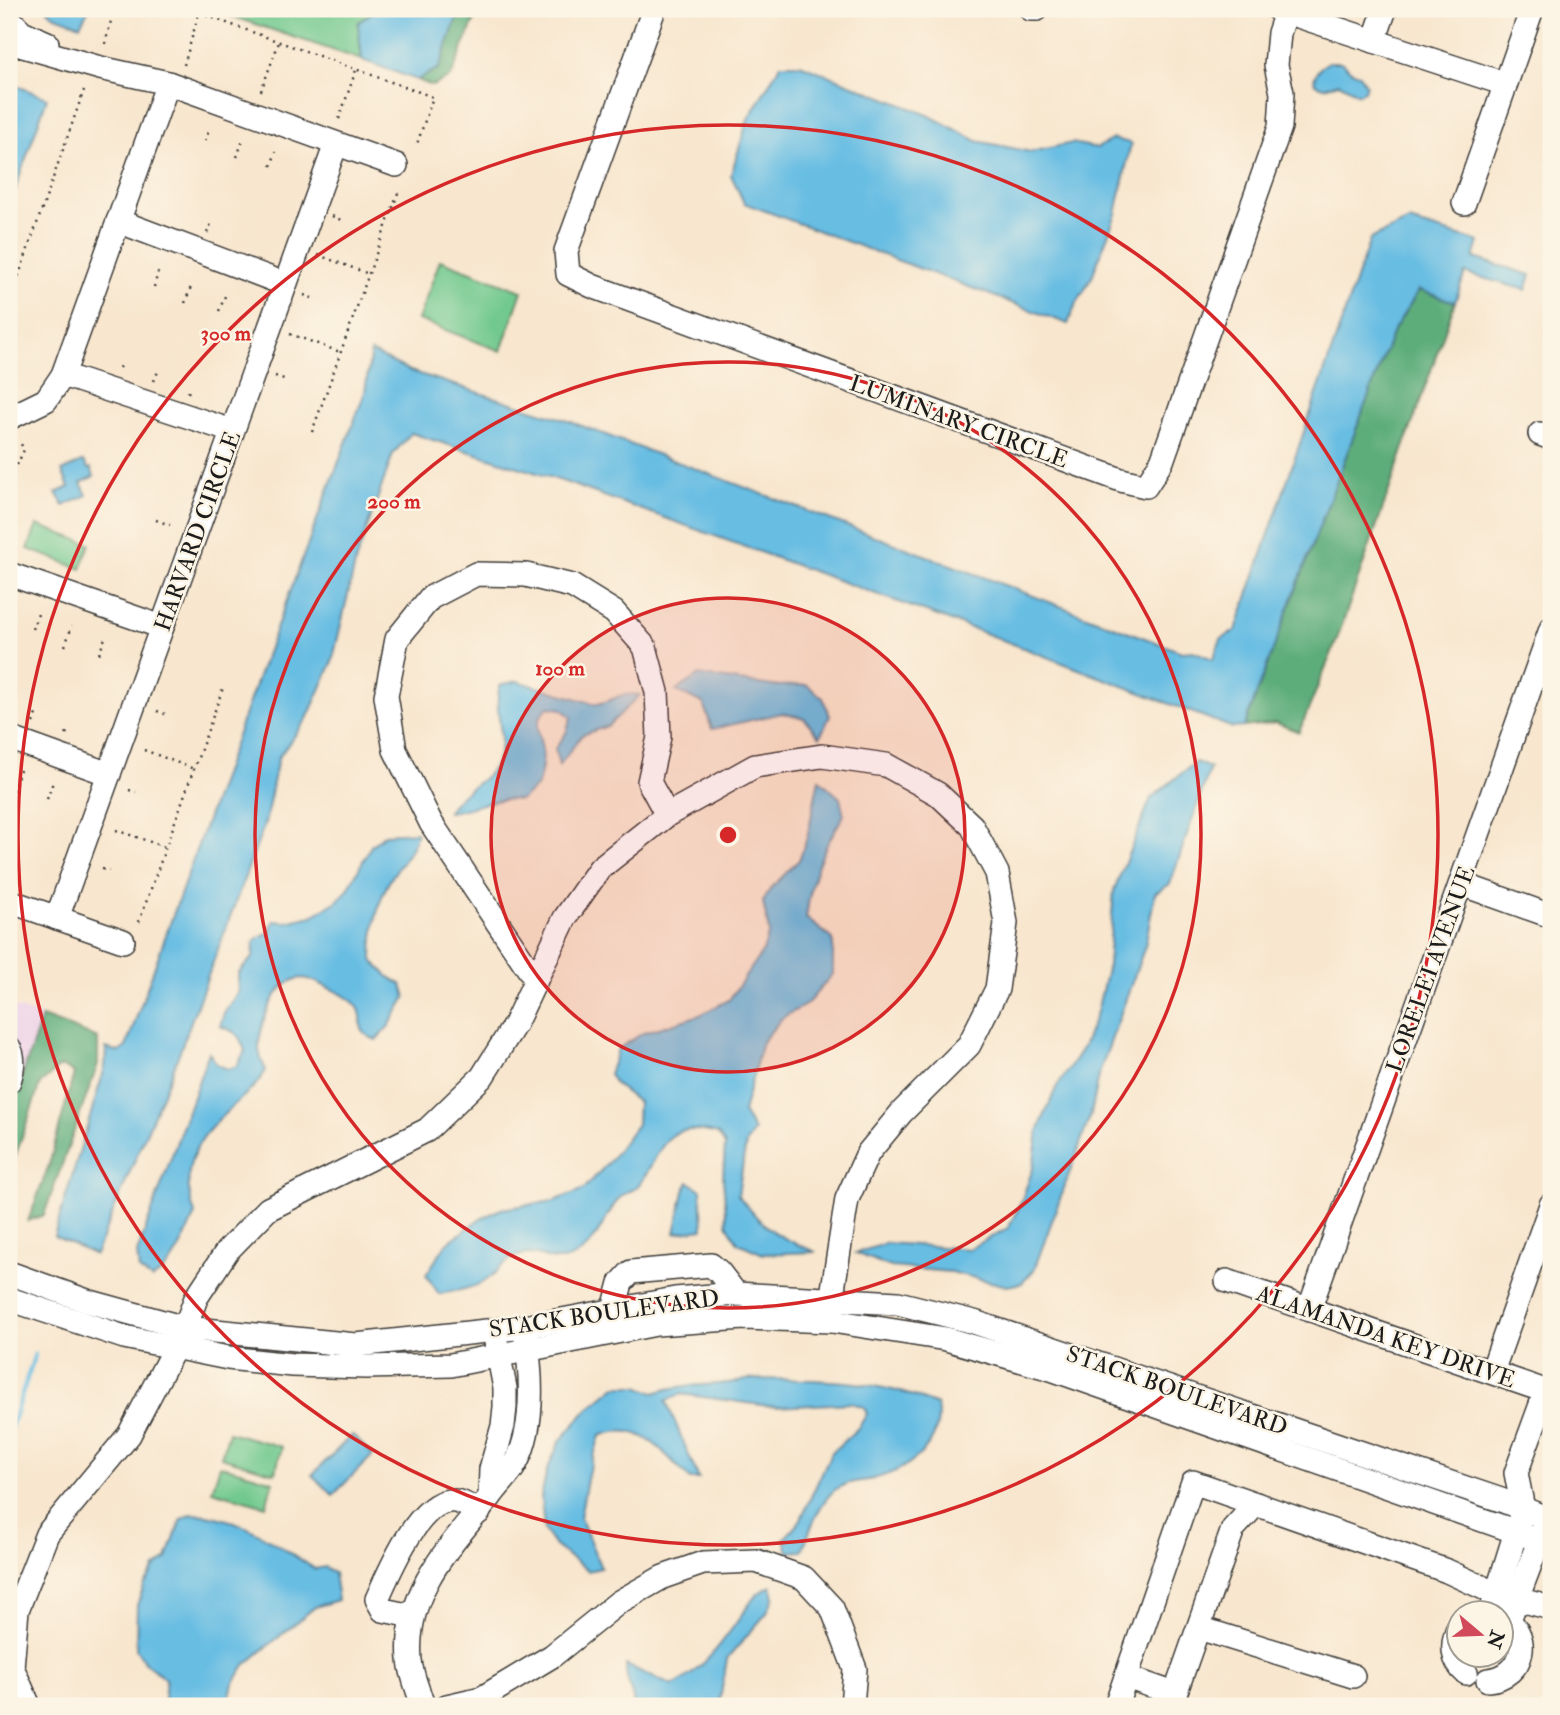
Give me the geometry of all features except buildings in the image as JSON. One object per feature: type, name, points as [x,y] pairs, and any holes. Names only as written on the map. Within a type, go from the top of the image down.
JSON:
[{"type":"street","name":"LUMINARY CIRCLE","points":[[654,9],[566,251],[568,274],[592,286],[785,357],[1121,480],[1146,486],[1162,461],[1280,127],[1282,93],[1276,65],[1282,10]]},
{"type":"street","points":[[1031,9],[1037,9]]},
{"type":"street","points":[[1374,41],[1385,9]]},
{"type":"street","points":[[1464,203],[1532,9]]},
{"type":"street","points":[[1282,10],[1505,84]]},
{"type":"street","points":[[9,19],[22,32],[100,68]]},
{"type":"street","points":[[9,43],[168,83],[396,165]]},
{"type":"street","points":[[9,418],[46,400],[63,374],[168,83]]},
{"type":"street","name":"HARVARD CIRCLE","points":[[57,918],[233,431],[295,290],[336,144]]},
{"type":"street","points":[[118,222],[295,290]]},
{"type":"street","points":[[63,374],[233,431]]},
{"type":"street","points":[[9,574],[162,627]]},
{"type":"street","points":[[536,980],[431,823],[395,750],[386,696],[397,639],[430,597],[476,574],[526,575],[572,586],[614,612],[645,647],[657,692],[659,737],[649,782],[667,815]]},
{"type":"street","name":"LORELEI AVENUE","points":[[1310,1310],[1551,629]]},
{"type":"street","points":[[9,738],[109,774]]},
{"type":"street","points":[[29,1706],[12,1667],[17,1609],[47,1534],[129,1435],[180,1338],[196,1298],[227,1251],[268,1209],[427,1130],[482,1077],[515,1024],[565,918],[600,868],[667,815],[755,766],[822,756],[886,765],[938,794],[972,826],[996,873],[1006,923],[997,989],[969,1045],[902,1112],[868,1153],[846,1199],[832,1298],[832,1321]]},
{"type":"street","points":[[1461,884],[1551,916]]},
{"type":"street","points":[[9,901],[123,941]]},
{"type":"street","points":[[9,1048],[12,1051],[9,1081]]},
{"type":"street","points":[[1492,1372],[1551,1205]]},
{"type":"street","points":[[614,1309],[621,1283],[631,1272],[711,1265],[736,1294]]},
{"type":"street","name":"STACK BOULEVARD","points":[[9,1273],[87,1301],[228,1358],[292,1365],[451,1365],[656,1324],[744,1318],[832,1321],[946,1339],[1051,1368],[1517,1532],[1548,1527]]},
{"type":"street","name":"ALAMANDA KEY DRIVE","points":[[1227,1281],[1548,1392],[1516,1473],[1523,1509],[1500,1600]]},
{"type":"street","name":"STACK BOULEVARD","points":[[9,1298],[124,1337],[356,1345],[524,1327],[675,1299],[736,1294],[898,1303],[974,1322],[1523,1509],[1548,1527]]},
{"type":"street","points":[[423,1706],[410,1662],[411,1616],[433,1567],[514,1468],[522,1446],[532,1387],[524,1327]]},
{"type":"street","points":[[484,1504],[505,1407],[505,1388],[494,1330]]},
{"type":"street","points":[[1116,1706],[1193,1482],[1447,1571],[1485,1600]]},
{"type":"street","points":[[411,1616],[383,1610],[377,1599],[401,1547],[432,1507],[449,1500],[484,1504]]},
{"type":"street","points":[[1126,1677],[1175,1694],[1233,1529],[1256,1504]]},
{"type":"street","points":[[1504,1600],[1548,1527]]},
{"type":"street","points":[[447,1706],[482,1698],[552,1656],[619,1602],[663,1577],[704,1563],[757,1561],[804,1578],[832,1608],[855,1669],[852,1706]]},
{"type":"street","points":[[1514,1609],[1551,1608]]},
{"type":"street","points":[[1514,1626],[1521,1638],[1520,1658],[1514,1666]]},
{"type":"street","points":[[1199,1628],[1353,1676]]},
{"type":"street","points":[[1468,1670],[1477,1677],[1499,1678],[1511,1670]]},
{"type":"path","points":[[105,44],[114,9]]},
{"type":"path","points":[[194,9],[433,97],[416,147]]},
{"type":"path","points":[[184,65],[199,13]]},
{"type":"path","points":[[261,92],[279,42]]},
{"type":"path","points":[[339,119],[356,70]]},
{"type":"path","points":[[9,303],[84,90]]},
{"type":"path","points":[[205,141],[210,128]]},
{"type":"path","points":[[237,157],[243,140]]},
{"type":"path","points":[[271,166],[276,152]]},
{"type":"path","points":[[312,432],[398,193]]},
{"type":"path","points":[[332,216],[341,220]]},
{"type":"path","points":[[205,237],[211,224]]},
{"type":"path","points":[[318,255],[369,274]]},
{"type":"path","points":[[153,287],[159,272]]},
{"type":"path","points":[[185,303],[192,284]]},
{"type":"path","points":[[295,290],[312,298]]},
{"type":"path","points":[[219,311],[225,296]]},
{"type":"path","points":[[290,334],[340,352]]},
{"type":"path","points":[[119,368],[122,362]]},
{"type":"path","points":[[154,381],[159,369]]},
{"type":"path","points":[[275,376],[284,379]]},
{"type":"path","points":[[188,393],[190,387]]},
{"type":"path","points":[[17,465],[23,450],[21,444]]},
{"type":"path","points":[[9,489],[12,478]]},
{"type":"path","points":[[156,520],[170,525]]},
{"type":"path","points":[[32,629],[38,614]]},
{"type":"path","points":[[65,646],[72,626]]},
{"type":"path","points":[[99,654],[105,638]]},
{"type":"path","points":[[139,922],[223,688]]},
{"type":"path","points":[[33,723],[37,711]]},
{"type":"path","points":[[157,711],[165,714]]},
{"type":"path","points":[[66,734],[69,729]]},
{"type":"path","points":[[144,750],[194,769]]},
{"type":"path","points":[[13,791],[20,771]]},
{"type":"path","points":[[47,799],[53,782]]},
{"type":"path","points":[[130,790],[136,792]]},
{"type":"path","points":[[116,830],[166,847]]},
{"type":"path","points":[[102,869],[109,871]]},
{"type":"shaded area","points":[[9,1005],[42,1017],[9,1115]]},
{"type":"green space","points":[[210,9],[376,9],[358,23],[362,60]]},
{"type":"green space","points":[[460,9],[479,9],[451,77],[432,86],[417,80],[439,68]]},
{"type":"green space","points":[[440,260],[522,291],[501,351],[418,320]]},
{"type":"green space","points":[[1419,290],[1455,302],[1335,645],[1299,732],[1276,723],[1244,727],[1393,331]]},
{"type":"green space","points":[[37,525],[90,544],[81,569],[28,549]]},
{"type":"green space","points":[[42,1017],[98,1038],[98,1064],[44,1215],[28,1221],[49,1165],[74,1073],[61,1066],[40,1084],[9,1175],[9,1115]]},
{"type":"green space","points":[[229,1432],[282,1447],[275,1473],[221,1457]]},
{"type":"green space","points":[[220,1465],[273,1481],[266,1506],[212,1491]]},
{"type":"water","points":[[47,9],[89,9],[80,25],[53,15]]},
{"type":"water","points":[[376,9],[460,9],[439,68],[417,80],[362,60],[358,23]]},
{"type":"water","points":[[1329,62],[1341,62],[1359,74],[1366,85],[1364,91],[1359,94],[1339,83],[1324,87],[1315,84],[1318,71]]},
{"type":"water","points":[[781,64],[800,64],[928,115],[977,141],[1031,152],[1072,143],[1097,148],[1113,139],[1131,143],[1116,214],[1091,279],[1068,324],[744,203],[731,175],[748,119]]},
{"type":"water","points":[[10,83],[47,98],[9,207],[9,87]]},
{"type":"water","points":[[1409,221],[1479,242],[1474,258],[1531,275],[1526,290],[1465,273],[1455,302],[1419,290],[1393,331],[1244,727],[1233,728],[979,631],[562,481],[411,433],[393,454],[356,560],[332,663],[307,719],[278,758],[265,823],[174,1067],[95,1255],[54,1236],[105,1067],[106,1048],[119,1052],[126,1047],[258,677],[365,392],[371,352],[410,371],[566,420],[1182,652],[1193,651],[1213,659],[1221,639],[1236,630],[1370,239]]},
{"type":"water","points":[[84,461],[94,476],[81,483],[87,495],[64,506],[56,493],[69,487],[62,471]]},
{"type":"water","points":[[699,675],[773,686],[807,685],[823,698],[830,716],[820,737],[804,718],[782,713],[712,729],[703,703],[676,691]]},
{"type":"water","points":[[517,681],[595,704],[626,694],[640,695],[608,726],[582,735],[559,766],[555,749],[566,733],[571,717],[562,709],[548,707],[538,723],[543,759],[538,785],[521,800],[500,800],[448,812],[459,798],[487,775],[497,761],[501,742],[498,704],[500,685]]},
{"type":"water","points":[[1196,762],[1210,768],[1170,884],[1155,893],[1145,946],[1100,1071],[1091,1114],[1034,1270],[1022,1283],[1007,1286],[951,1272],[891,1267],[856,1253],[887,1243],[969,1249],[1008,1228],[1020,1205],[1033,1168],[1038,1131],[1056,1088],[1083,1047],[1097,1012],[1108,965],[1114,890],[1151,798]]},
{"type":"water","points":[[819,779],[840,798],[844,815],[818,864],[806,918],[833,939],[833,974],[807,1004],[782,1018],[762,1042],[743,1112],[754,1131],[746,1143],[738,1195],[772,1231],[816,1252],[763,1254],[738,1243],[727,1224],[723,1179],[725,1145],[718,1134],[686,1130],[676,1133],[665,1142],[639,1185],[620,1197],[592,1241],[581,1252],[564,1260],[520,1255],[510,1259],[480,1284],[439,1294],[426,1275],[446,1244],[478,1220],[501,1209],[554,1201],[584,1189],[609,1162],[637,1124],[638,1102],[615,1084],[609,1074],[618,1049],[643,1033],[700,1015],[729,1000],[763,951],[769,932],[763,902],[771,888],[799,860],[807,838]]},
{"type":"water","points":[[417,832],[409,852],[385,889],[374,929],[372,960],[402,985],[406,997],[389,1026],[376,1040],[368,1036],[362,1029],[357,1006],[340,993],[304,978],[289,982],[277,993],[260,1036],[259,1052],[266,1070],[253,1087],[212,1127],[195,1151],[188,1179],[195,1214],[173,1259],[152,1279],[139,1270],[137,1253],[209,1052],[217,1065],[228,1069],[237,1066],[245,1051],[236,1034],[220,1026],[224,1013],[238,992],[238,974],[253,957],[254,941],[270,932],[273,921],[287,922],[312,916],[337,901],[347,891],[371,846],[385,834]]},
{"type":"water","points":[[689,1182],[701,1190],[703,1229],[675,1233],[684,1191]]},
{"type":"water","points":[[750,1379],[845,1382],[891,1389],[937,1405],[935,1432],[921,1454],[899,1469],[836,1489],[819,1509],[802,1551],[788,1552],[784,1539],[800,1521],[831,1453],[858,1428],[867,1414],[864,1407],[851,1403],[776,1407],[681,1394],[666,1401],[699,1479],[690,1479],[661,1449],[640,1435],[615,1432],[600,1436],[588,1474],[580,1517],[601,1568],[588,1571],[555,1546],[544,1530],[541,1497],[547,1470],[560,1441],[588,1409],[616,1386],[638,1386],[654,1393],[678,1387]]},
{"type":"water","points":[[352,1435],[373,1455],[333,1495],[312,1475]]},
{"type":"water","points":[[192,1514],[209,1515],[242,1525],[315,1569],[325,1567],[334,1573],[338,1600],[315,1607],[245,1665],[233,1684],[227,1706],[163,1706],[166,1679],[145,1663],[136,1649],[137,1605],[145,1584],[155,1568],[167,1559],[181,1519]]},
{"type":"water","points":[[771,1586],[774,1597],[766,1614],[727,1659],[719,1706],[634,1706],[626,1665],[673,1686],[703,1664],[727,1636],[753,1598]]},
{"type":"waterway","points":[[9,1433],[35,1354]]}]
